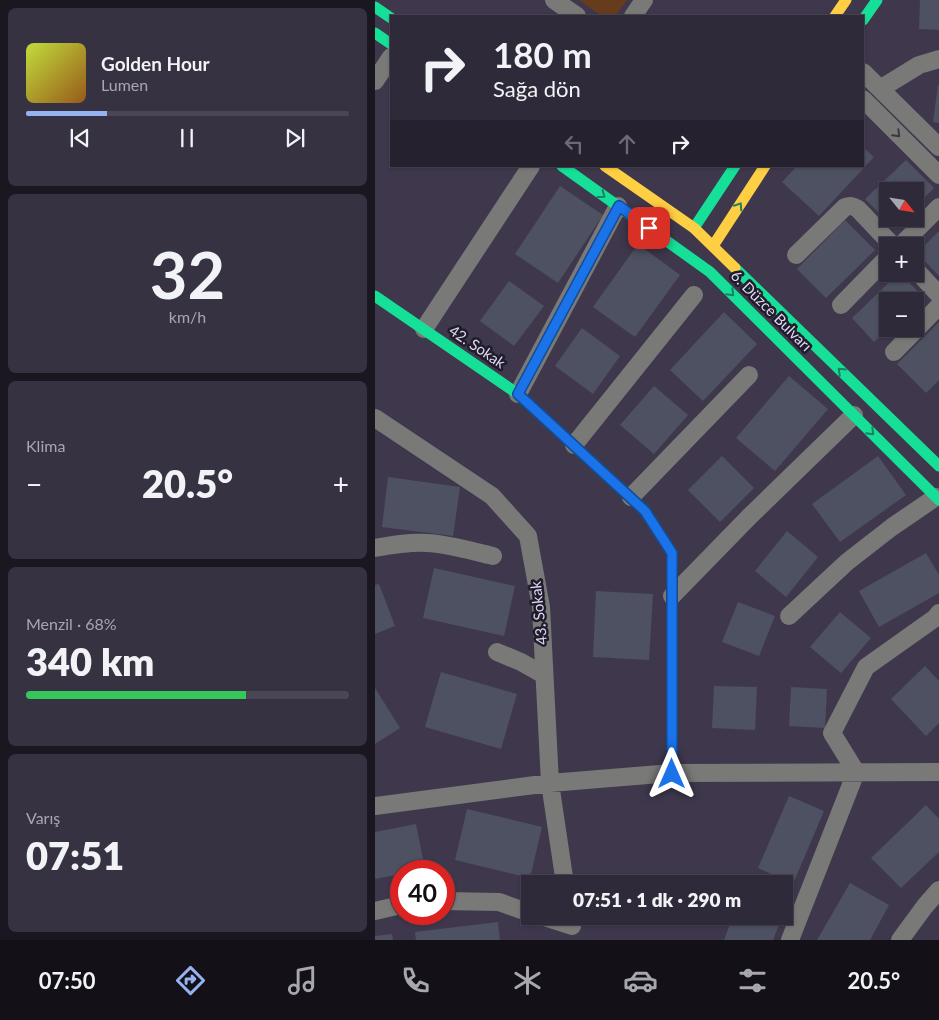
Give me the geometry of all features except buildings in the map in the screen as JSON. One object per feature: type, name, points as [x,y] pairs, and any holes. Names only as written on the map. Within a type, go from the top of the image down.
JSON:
[{"type":"street","points":[[554,0],[576,15]]},
{"type":"street","points":[[634,15],[644,0]]},
{"type":"street","points":[[836,15],[846,0]]},
{"type":"street","points":[[864,19],[877,0]]},
{"type":"street","points":[[375,7],[390,17]]},
{"type":"street","points":[[375,32],[390,43]]},
{"type":"street","points":[[375,81],[390,58]]},
{"type":"street","points":[[880,89],[919,65],[939,59]]},
{"type":"street","points":[[864,73],[939,147]]},
{"type":"street","points":[[864,100],[939,175]]},
{"type":"street","points":[[424,329],[530,167]]},
{"type":"street","name":"6. Düzce Bulvarı","points":[[563,167],[710,272],[938,499]]},
{"type":"street","name":"6. Düzce Bulvarı","points":[[606,167],[694,228],[939,466]]},
{"type":"street","points":[[694,228],[734,167]]},
{"type":"street","points":[[713,246],[764,167]]},
{"type":"street","points":[[796,255],[845,207],[850,205],[858,209],[884,237]]},
{"type":"street","points":[[518,394],[619,206]]},
{"type":"street","points":[[909,237],[939,207]]},
{"type":"street","points":[[841,304],[879,266]]},
{"type":"street","points":[[924,278],[939,294]]},
{"type":"street","points":[[574,445],[694,295]]},
{"type":"street","name":"42. Sokak","points":[[375,296],[518,394],[645,511],[672,553],[672,774]]},
{"type":"street","points":[[894,352],[939,306]]},
{"type":"street","points":[[631,497],[749,374]]},
{"type":"street","points":[[672,596],[749,517],[854,415]]},
{"type":"street","name":"43. Sokak","points":[[375,418],[492,496],[528,536],[541,607],[550,783],[564,875]]},
{"type":"street","points":[[789,616],[847,562],[892,527],[938,499]]},
{"type":"street","points":[[375,548],[400,543],[427,543],[493,556]]},
{"type":"street","points":[[856,772],[832,733],[866,667],[935,618],[939,613]]},
{"type":"street","points":[[497,652],[521,662],[544,675]]},
{"type":"street","points":[[790,940],[856,772]]},
{"type":"street","points":[[375,806],[550,783],[672,774],[939,772]]},
{"type":"street","points":[[900,940],[939,890]]},
{"type":"street","points":[[455,902],[499,902],[521,909]]},
{"type":"street","points":[[375,910],[390,907]]},
{"type":"shaded area","points":[[579,0],[627,0],[616,15],[601,15]]},
{"type":"traffic: fast","points":[[864,19],[877,0]]},
{"type":"traffic: fast","points":[[375,7],[390,17]]},
{"type":"traffic: fast","points":[[375,33],[390,43]]},
{"type":"traffic: fast","points":[[563,167],[710,272],[939,500]]},
{"type":"traffic: fast","points":[[694,228],[734,167]]},
{"type":"traffic: fast","points":[[735,268],[939,466]]},
{"type":"traffic: fast","points":[[375,296],[518,394],[645,511],[672,553],[672,773]]},
{"type":"traffic: slow","points":[[836,15],[846,0]]},
{"type":"traffic: slow","points":[[606,167],[694,228],[735,268]]},
{"type":"traffic: slow","points":[[713,246],[764,167]]},
{"type":"route","points":[[649,228],[619,206],[518,394],[645,511],[672,553],[672,774]]}]
